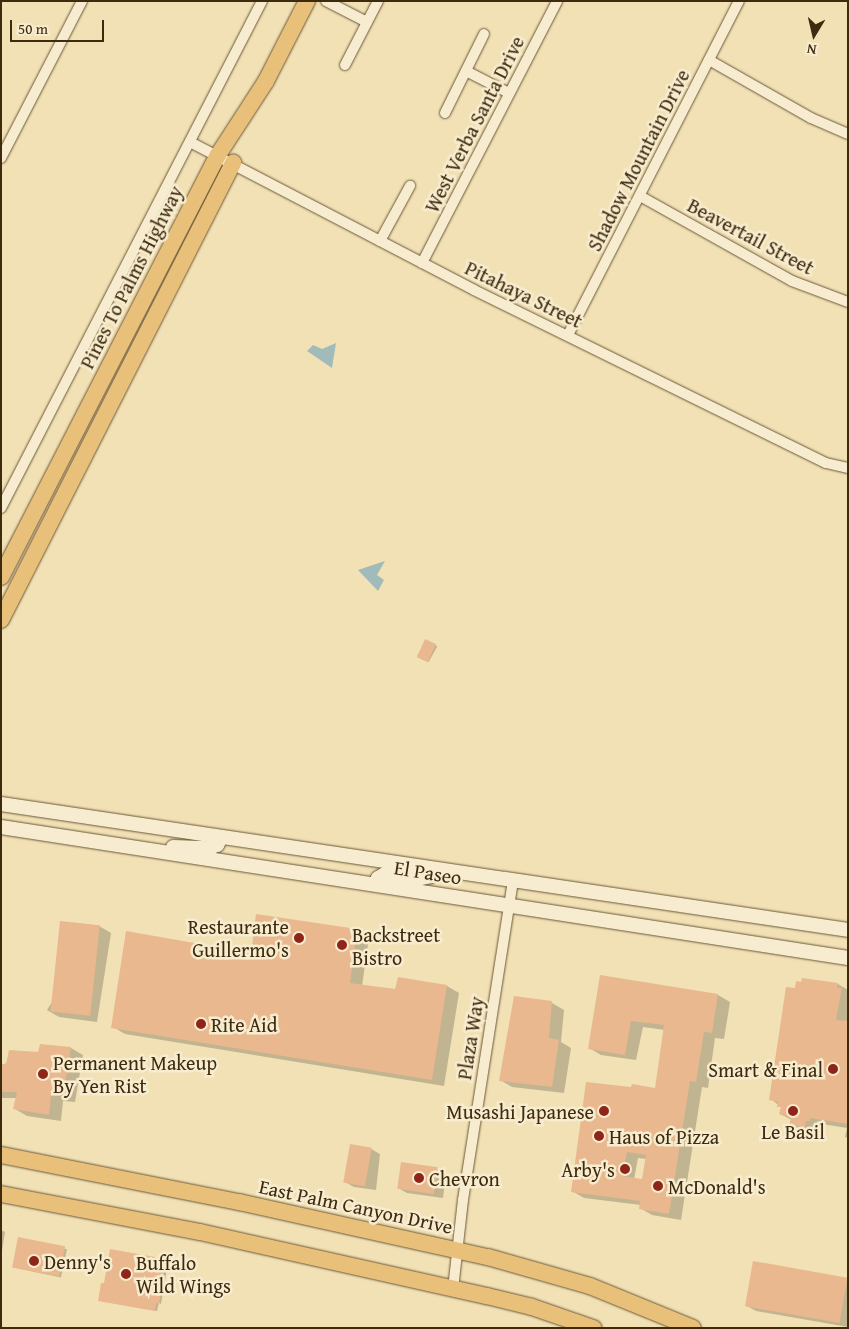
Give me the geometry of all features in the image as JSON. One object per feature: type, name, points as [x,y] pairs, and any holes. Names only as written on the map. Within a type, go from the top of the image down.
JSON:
[{"type":"main road","name":"Pines To Palms Highway","points":[[1,577],[218,154],[266,81],[307,1]]},
{"type":"main road","name":"Pines To Palms Highway","points":[[1,620],[234,163]]},
{"type":"main road","name":"East Palm Canyon Drive","points":[[1,1155],[239,1202],[539,1270],[590,1286],[693,1328]]},
{"type":"main road","points":[[1,1194],[200,1232],[453,1289],[532,1307],[593,1328]]},
{"type":"street","points":[[1,158],[82,1]]},
{"type":"street","points":[[1,508],[262,1]]},
{"type":"street","points":[[326,1],[367,22]]},
{"type":"street","points":[[345,65],[378,1]]},
{"type":"street","name":"West Verba Santa Drive","points":[[422,263],[557,1]]},
{"type":"street","name":"Shadow Mountain Drive","points":[[568,335],[739,1]]},
{"type":"street","points":[[445,113],[484,34]]},
{"type":"street","points":[[709,60],[810,118],[848,134]]},
{"type":"street","points":[[466,71],[509,93]]},
{"type":"street","name":"Pitahaya Street","points":[[190,142],[218,154],[422,263],[826,463],[848,468]]},
{"type":"street","points":[[380,241],[410,186]]},
{"type":"street","name":"Beavertail Street","points":[[640,196],[792,280],[848,302]]},
{"type":"street","name":"El Paseo","points":[[1,804],[513,882],[536,883],[848,930]]},
{"type":"street","points":[[1,813],[31,817],[70,814]]},
{"type":"street","points":[[109,820],[122,833],[130,847],[146,844],[209,848],[217,845],[222,837]]},
{"type":"street","name":"El Paseo","points":[[1,827],[509,904],[848,958]]},
{"type":"street","points":[[376,884],[378,878],[386,874],[417,879],[431,876],[440,870]]},
{"type":"street","name":"Plaza Way","points":[[453,1289],[456,1250],[513,882]]},
{"type":"water","points":[[336,343],[332,368],[307,351],[313,345],[322,349]]},
{"type":"water","points":[[385,561],[377,575],[384,580],[378,591],[358,570]]},
{"type":"building","points":[[425,639],[436,644],[428,662],[417,657]]},
{"type":"building","points":[[256,914],[357,929],[350,983],[395,989],[398,977],[447,985],[432,1080],[111,1028],[126,931],[251,953]]},
{"type":"building","points":[[60,921],[100,925],[90,1016],[50,1012]]},
{"type":"building","points":[[600,975],[718,994],[712,1033],[704,1032],[696,1082],[690,1081],[669,1214],[639,1209],[640,1201],[571,1192],[586,1082],[631,1087],[632,1084],[655,1088],[664,1025],[631,1021],[625,1055],[588,1049]],"holes":[[[627,1152],[646,1155],[642,1179],[622,1176]]]},
{"type":"building","points":[[802,978],[838,983],[837,988],[842,988],[836,1020],[848,1021],[848,1124],[810,1118],[810,1121],[806,1121],[805,1127],[789,1125],[791,1118],[779,1114],[781,1107],[777,1107],[778,1102],[769,1100],[786,987],[795,988],[796,981],[801,982]]},
{"type":"building","points":[[514,996],[552,1001],[549,1038],[559,1040],[552,1087],[499,1081]]},
{"type":"building","points":[[40,1044],[71,1047],[63,1096],[51,1095],[49,1115],[13,1109],[17,1092],[1,1092],[1,1064],[6,1064],[9,1050],[38,1052]]},
{"type":"building","points":[[350,1144],[372,1148],[365,1186],[343,1182]]},
{"type":"building","points":[[401,1162],[438,1167],[434,1194],[397,1189]]},
{"type":"building","points":[[18,1237],[65,1246],[59,1277],[12,1267]]},
{"type":"building","points":[[110,1249],[166,1259],[159,1304],[156,1303],[155,1311],[98,1301],[101,1283],[104,1283]]},
{"type":"building","points":[[753,1261],[848,1278],[840,1323],[745,1306]]},
{"type":"place","name":"Restaurante Guillermo's","points":[[299,938]]},
{"type":"place","name":"Backstreet Bistro","points":[[342,945]]},
{"type":"place","name":"Rite Aid","points":[[201,1024]]},
{"type":"place","name":"Smart & Final","points":[[833,1069]]},
{"type":"place","name":"Permanent Makeup By Yen Rist","points":[[43,1074]]},
{"type":"place","name":"Musashi Japanese","points":[[604,1111]]},
{"type":"place","name":"Le Basil","points":[[793,1111]]},
{"type":"place","name":"Haus of Pizza","points":[[599,1136]]},
{"type":"place","name":"Arby's","points":[[625,1169]]},
{"type":"place","name":"Chevron","points":[[419,1178]]},
{"type":"place","name":"McDonald's","points":[[658,1186]]},
{"type":"place","name":"Denny's","points":[[34,1261]]},
{"type":"place","name":"Buffalo Wild Wings","points":[[126,1274]]}]
